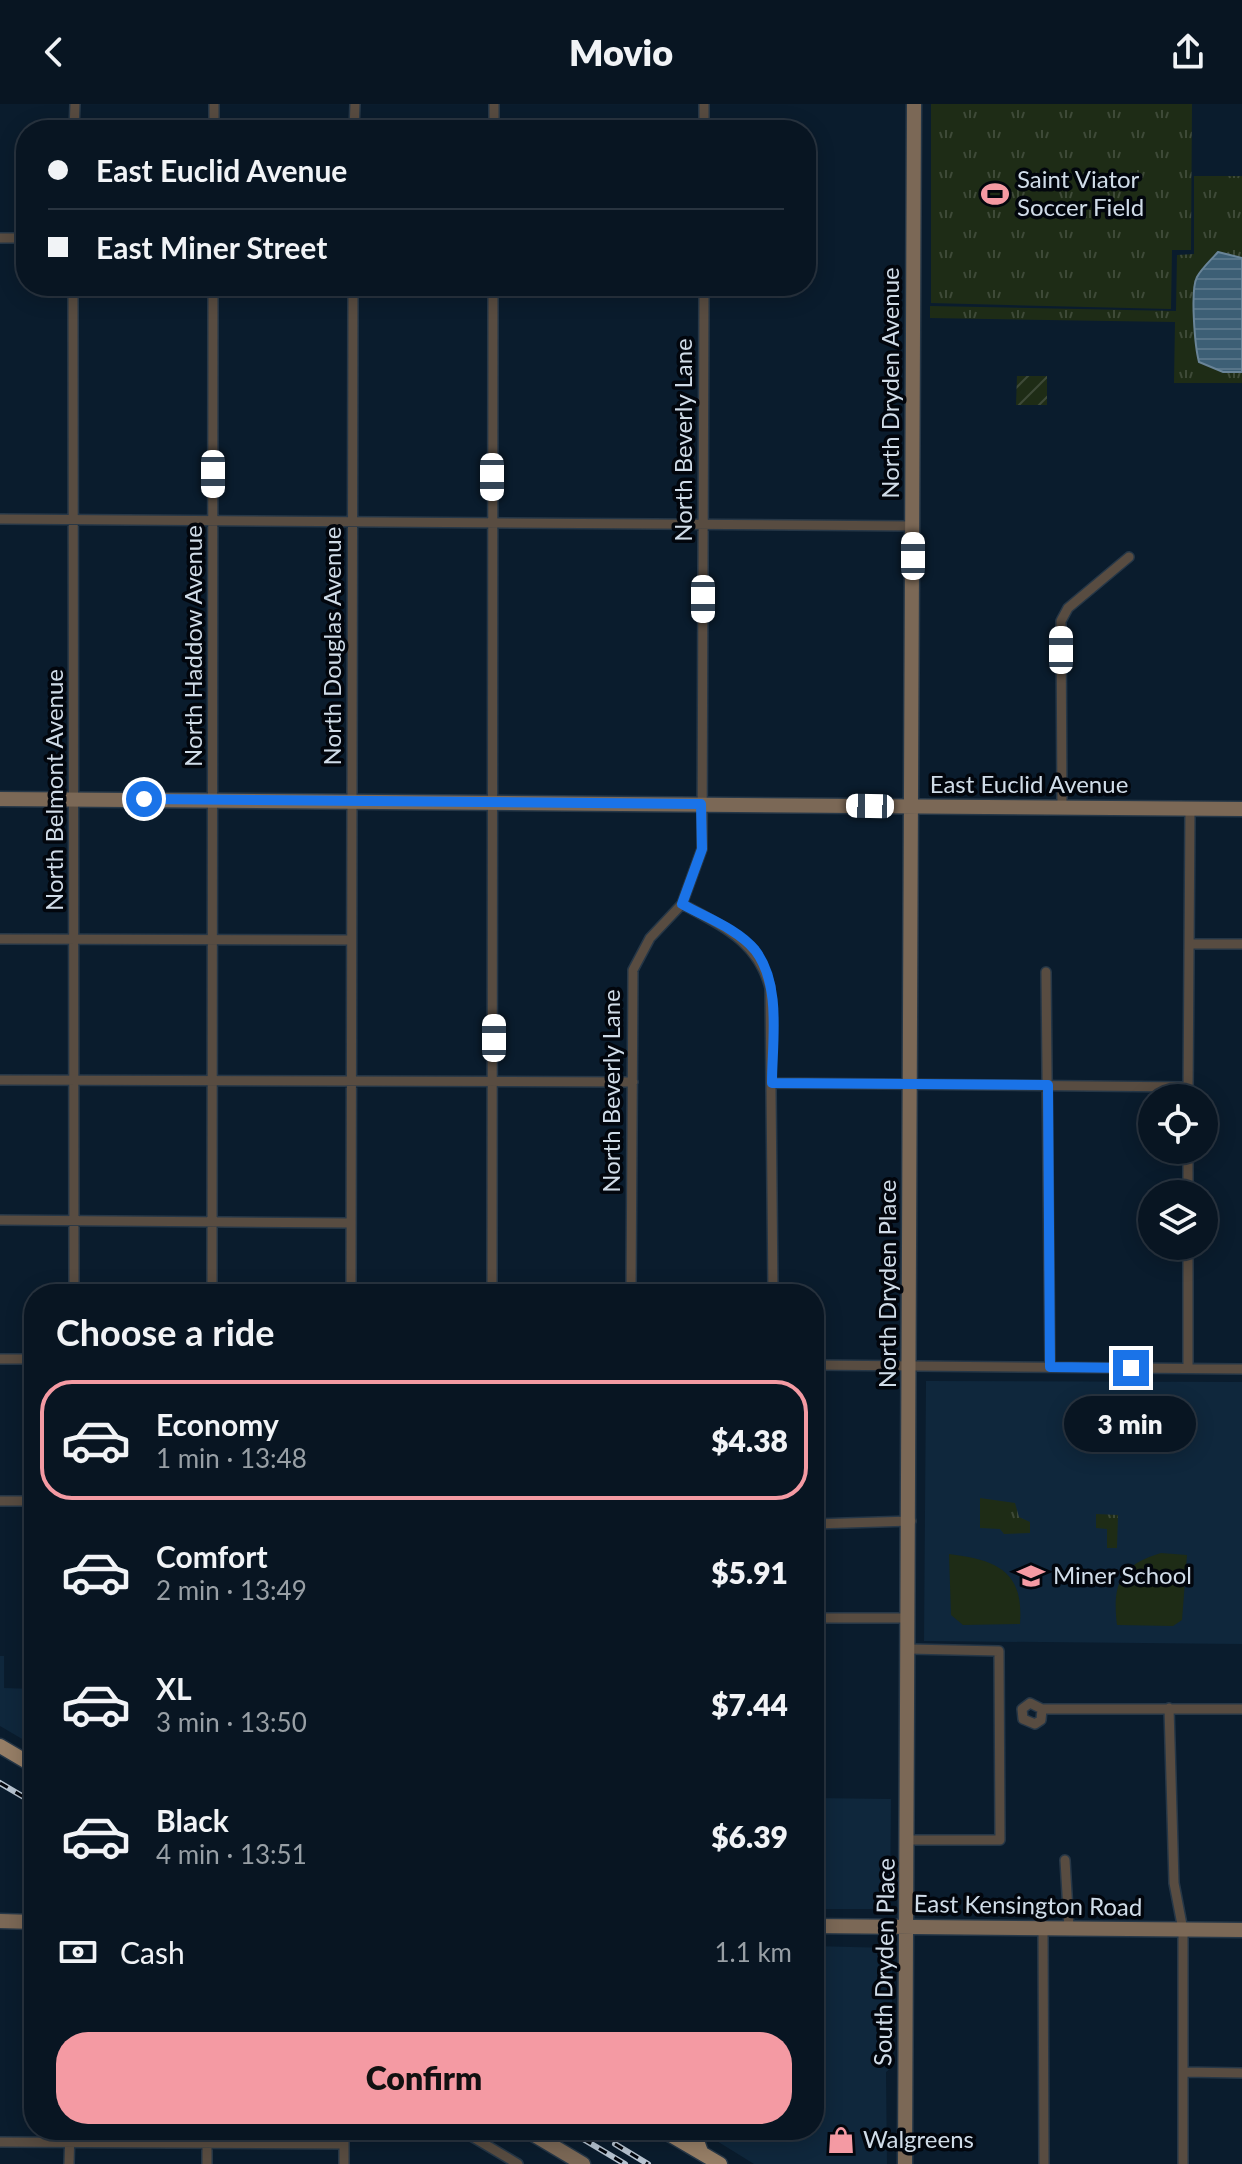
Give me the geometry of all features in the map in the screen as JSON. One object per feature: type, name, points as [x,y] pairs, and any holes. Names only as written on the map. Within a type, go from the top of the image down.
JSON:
[{"type":"main road","points":[[0,1746],[24,1760]]},
{"type":"main road","points":[[680,2140],[720,2164]]},
{"type":"main road","points":[[697,2140],[701,2152]]},
{"type":"street","name":"North Dryden Avenue","points":[[913,807],[914,104]]},
{"type":"street","name":"North Belmont Avenue","points":[[73,296],[76,799],[74,1284]]},
{"type":"street","name":"North Haddow Avenue","points":[[212,1284],[213,296]]},
{"type":"street","name":"North Douglas Avenue","points":[[351,1284],[353,296]]},
{"type":"street","points":[[492,1284],[493,296]]},
{"type":"street","name":"North Beverly Lane","points":[[631,1284],[633,970],[650,938],[682,904],[702,849],[704,296]]},
{"type":"street","points":[[0,519],[913,526]]},
{"type":"street","points":[[1062,807],[1061,621],[1068,608],[1129,557]]},
{"type":"street","name":"East Euclid Avenue","points":[[0,799],[1242,809]]},
{"type":"street","name":"North Dryden Place","points":[[908,1761],[913,807]]},
{"type":"street","points":[[1188,1084],[1190,808]]},
{"type":"street","points":[[682,904],[744,941],[755,950],[767,973],[772,1003],[773,1284]]},
{"type":"street","points":[[0,939],[350,940]]},
{"type":"street","points":[[1190,944],[1242,944]]},
{"type":"street","points":[[1046,972],[1050,1367]]},
{"type":"street","points":[[0,1080],[633,1082]]},
{"type":"street","points":[[772,1083],[1138,1086]]},
{"type":"street","points":[[0,1220],[350,1223]]},
{"type":"street","points":[[1188,1260],[1188,1368]]},
{"type":"street","points":[[0,1359],[24,1359]]},
{"type":"street","points":[[824,1365],[1242,1369]]},
{"type":"street","points":[[0,1501],[24,1501]]},
{"type":"street","points":[[824,1524],[911,1521]]},
{"type":"street","points":[[824,1618],[909,1618]]},
{"type":"street","points":[[908,1840],[1000,1840],[999,1651],[909,1649]]},
{"type":"street","points":[[1169,1708],[1174,1883],[1183,1930],[1183,2164]]},
{"type":"street","points":[[1042,1709],[1242,1709]]},
{"type":"street","name":"South Dryden Place","points":[[905,2164],[908,1761]]},
{"type":"street","points":[[1065,1860],[1069,1928]]},
{"type":"street","points":[[0,1921],[24,1922]]},
{"type":"street","name":"East Kensington Road","points":[[824,1926],[1242,1930]]},
{"type":"street","points":[[1043,1928],[1044,2164]]},
{"type":"street","points":[[1184,2072],[1242,2073]]},
{"type":"street","points":[[344,2140],[344,2164]]},
{"type":"street","points":[[478,2140],[518,2164]]},
{"type":"street","points":[[543,2140],[583,2164]]},
{"type":"street","points":[[0,2142],[344,2144]]},
{"type":"street","points":[[69,2164],[70,2142]]},
{"type":"street","points":[[207,2143],[207,2164]]},
{"type":"shaded area","points":[[1218,252],[1242,258],[1242,372],[1223,372],[1199,362],[1197,355],[1195,284],[1201,270]]},
{"type":"shaded area","name":"Miner School","points":[[926,1381],[1242,1382],[1242,1644],[924,1641]]},
{"type":"shaded area","points":[[0,1656],[4,1656],[4,1688],[24,1689],[24,1740],[0,1726]]},
{"type":"shaded area","points":[[824,1798],[891,1799],[890,1909],[824,1909]]},
{"type":"shaded area","points":[[824,1946],[890,1948],[892,2067],[886,2072],[887,2164],[754,2164],[715,2140],[824,2140]]},
{"type":"green space","points":[[931,104],[1192,104],[1191,250],[1172,250],[1171,309],[931,303]]},
{"type":"green space","points":[[1194,176],[1242,176],[1242,383],[1174,383],[1175,322],[930,318],[930,306],[1176,311],[1177,255],[1194,254]]},
{"type":"green space","points":[[1017,376],[1047,376],[1047,405],[1016,405]]},
{"type":"green space","points":[[980,1498],[1015,1503],[1019,1517],[1030,1522],[1030,1533],[1004,1534],[1000,1529],[980,1528]]},
{"type":"green space","points":[[1096,1514],[1118,1515],[1117,1548],[1107,1548],[1107,1529],[1096,1528]]},
{"type":"green space","points":[[1161,1553],[1187,1555],[1182,1620],[1173,1626],[1117,1625],[1116,1598],[1122,1578],[1136,1564]]},
{"type":"green space","points":[[949,1554],[981,1560],[1004,1571],[1017,1592],[1020,1624],[963,1625],[951,1615]]},
{"type":"railway","points":[[0,1783],[24,1797]]},
{"type":"railway","points":[[585,2140],[625,2164]]},
{"type":"railway","points":[[615,2144],[648,2164]]},
{"type":"place","name":"Saint Viator Soccer Field","points":[[995,194]]},
{"type":"place","name":"Miner School","points":[[1031,1576]]},
{"type":"place","name":"Walgreens","points":[[841,2140]]},
{"type":"route","points":[[144,799],[701,804],[702,849],[682,904],[733,932],[755,950],[767,973],[772,1003],[772,1083],[1048,1085],[1050,1367],[1131,1368]]}]
